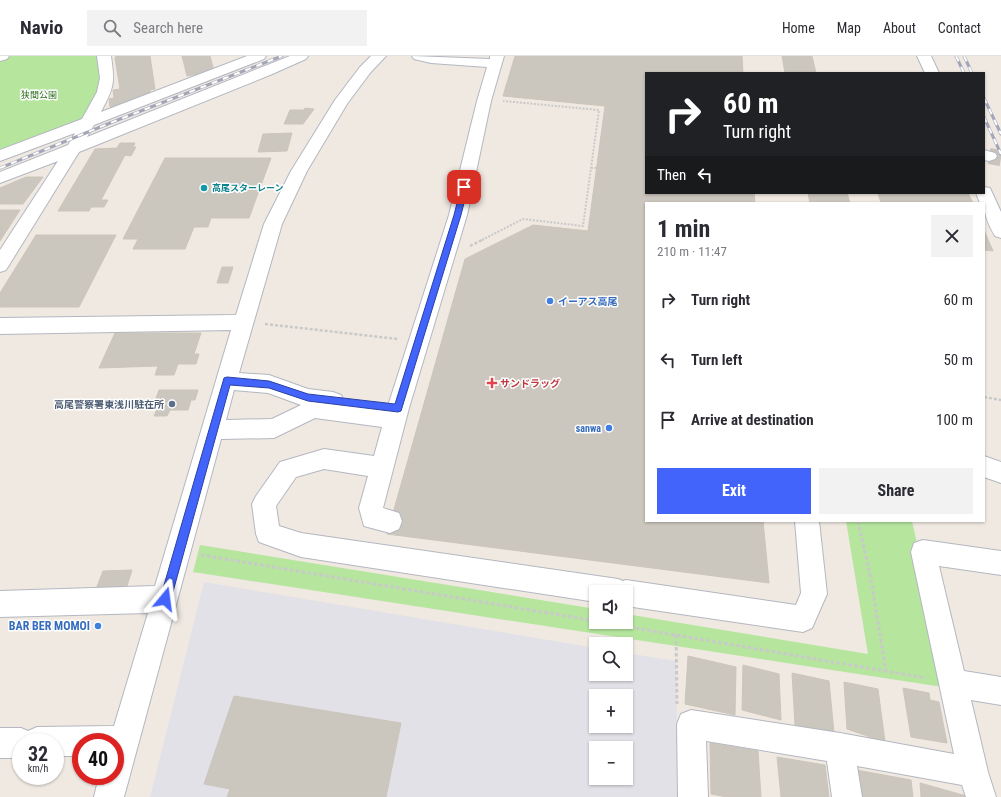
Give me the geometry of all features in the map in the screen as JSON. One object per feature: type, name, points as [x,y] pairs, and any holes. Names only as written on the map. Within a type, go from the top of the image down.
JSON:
[{"type":"street","points":[[0,265],[74,148],[104,92],[107,78],[104,56]]},
{"type":"street","points":[[0,156],[259,56]]},
{"type":"street","points":[[0,178],[265,72],[301,56]]},
{"type":"street","points":[[124,740],[227,381],[253,323],[273,224],[298,171],[340,103],[365,70],[379,56]]},
{"type":"street","points":[[419,56],[431,59],[496,59]]},
{"type":"street","points":[[466,56],[496,59]]},
{"type":"street","points":[[924,56],[932,72]]},
{"type":"street","points":[[390,521],[373,518],[371,508],[397,414],[458,215],[484,101],[496,59]]},
{"type":"street","points":[[985,194],[1001,232]]},
{"type":"street","points":[[0,326],[253,323]]},
{"type":"street","points":[[227,381],[269,384],[308,398],[397,414]]},
{"type":"street","points":[[213,430],[274,428],[313,409],[397,414]]},
{"type":"street","points":[[381,468],[324,459],[288,469],[264,504],[268,534],[302,545],[589,588]]},
{"type":"street","points":[[985,466],[1001,473]]},
{"type":"street","points":[[633,594],[803,619],[814,594],[807,522]]},
{"type":"street","points":[[693,797],[691,724],[840,748],[977,785],[952,683],[923,552],[1001,563]]},
{"type":"street","points":[[0,604],[165,599]]},
{"type":"street","points":[[952,683],[1001,691]]},
{"type":"street","points":[[0,743],[12,743]]},
{"type":"street","points":[[840,748],[846,797]]},
{"type":"street","points":[[108,797],[112,785]]},
{"type":"path","points":[[469,246],[523,219],[583,226],[599,110],[502,101]]},
{"type":"path","points":[[591,168],[597,168]]},
{"type":"path","points":[[253,323],[419,341]]},
{"type":"path","points":[[985,396],[1001,400]]},
{"type":"path","points":[[858,522],[871,580],[886,671]]},
{"type":"path","points":[[179,552],[589,620]]},
{"type":"path","points":[[633,628],[952,683]]},
{"type":"path","points":[[676,635],[677,710],[691,724]]},
{"type":"shaded area","points":[[204,582],[589,647],[589,681],[633,681],[633,654],[676,661],[678,797],[150,797]]},
{"type":"green space","name":"狭間公園","points":[[0,56],[103,56],[103,101],[94,116],[0,152]]},
{"type":"green space","points":[[846,522],[912,522],[949,688],[633,640],[633,637],[617,637],[193,572],[200,545],[589,608],[589,629],[633,629],[633,615],[868,654]]},
{"type":"building","points":[[116,56],[150,56],[155,89],[150,90],[150,93],[142,95],[142,99],[113,108],[112,106],[110,107],[109,99],[114,98],[113,90],[120,89],[115,58]]},
{"type":"building","points":[[182,56],[210,56],[214,71],[187,76]]},
{"type":"building","name":"イーアス高尾","points":[[515,56],[742,56],[743,72],[645,72],[645,194],[754,194],[755,202],[645,202],[645,522],[763,522],[769,583],[387,534],[465,259],[533,225],[588,231],[605,106],[503,96]]},
{"type":"building","points":[[782,56],[812,56],[816,72],[785,72]]},
{"type":"building","points":[[305,108],[314,109],[303,124],[284,124],[290,110],[304,110]]},
{"type":"building","points":[[292,133],[287,151],[258,152],[263,134]]},
{"type":"building","points":[[120,143],[135,143],[133,147],[136,147],[131,156],[125,155],[101,200],[108,200],[104,207],[91,207],[89,211],[58,211],[95,149],[117,148]]},
{"type":"building","name":"高尾スターレーン","points":[[165,158],[271,158],[249,218],[211,218],[208,227],[194,227],[185,249],[133,249],[138,239],[123,239]]},
{"type":"building","points":[[26,177],[43,177],[23,204],[0,204],[0,188]]},
{"type":"building","points":[[808,194],[847,194],[850,202],[810,202]]},
{"type":"building","points":[[878,194],[968,194],[972,202],[881,202]]},
{"type":"building","points":[[0,210],[20,210],[0,241]]},
{"type":"building","points":[[985,232],[993,251],[985,250]]},
{"type":"building","points":[[36,235],[116,235],[79,307],[0,307],[0,293]]},
{"type":"building","points":[[222,267],[233,267],[228,283],[217,283]]},
{"type":"building","points":[[115,333],[201,333],[194,354],[199,354],[196,364],[178,364],[174,375],[155,375],[158,366],[99,368]]},
{"type":"building","name":"高尾警察署東浅川駐在所","points":[[159,390],[198,390],[195,400],[191,400],[188,410],[170,410],[167,416],[154,416],[157,409],[152,409]]},
{"type":"building","points":[[132,570],[126,589],[96,589],[103,571]]},
{"type":"building","points":[[688,656],[736,667],[735,715],[685,704]]},
{"type":"building","points":[[743,665],[779,674],[781,720],[742,710]]},
{"type":"building","points":[[792,673],[829,681],[834,733],[795,725]]},
{"type":"building","points":[[844,682],[878,689],[885,742],[847,729]]},
{"type":"building","points":[[903,688],[929,693],[930,700],[939,702],[947,743],[911,737]]},
{"type":"building","points":[[234,696],[401,723],[386,797],[227,797],[230,789],[204,784]]},
{"type":"building","points":[[710,743],[758,751],[761,797],[727,797],[711,794]]},
{"type":"building","points":[[777,757],[825,765],[829,797],[781,797]]},
{"type":"building","points":[[851,769],[911,780],[913,797],[856,797]]},
{"type":"building","points":[[920,783],[970,797],[921,797]]},
{"type":"tunnel","points":[[989,156],[1001,158]]},
{"type":"railway","points":[[0,168],[110,123],[282,56]]},
{"type":"railway","points":[[956,56],[964,72]]},
{"type":"railway","points":[[964,56],[972,72]]},
{"type":"railway","points":[[985,100],[1001,134]]},
{"type":"railway","points":[[985,119],[1001,154]]},
{"type":"place","name":"高尾スターレーン","points":[[204,188]]},
{"type":"place","name":"イーアス高尾","points":[[550,301]]},
{"type":"place","name":"サンドラッグ","points":[[492,383]]},
{"type":"place","name":"高尾警察署東浅川駐在所","points":[[172,404]]},
{"type":"place","name":"sanwa","points":[[609,428]]},
{"type":"place","name":"BAR BER MOMOI","points":[[98,626]]},
{"type":"route","points":[[165,599],[227,381],[269,384],[308,398],[398,408],[458,215],[464,187]]}]
